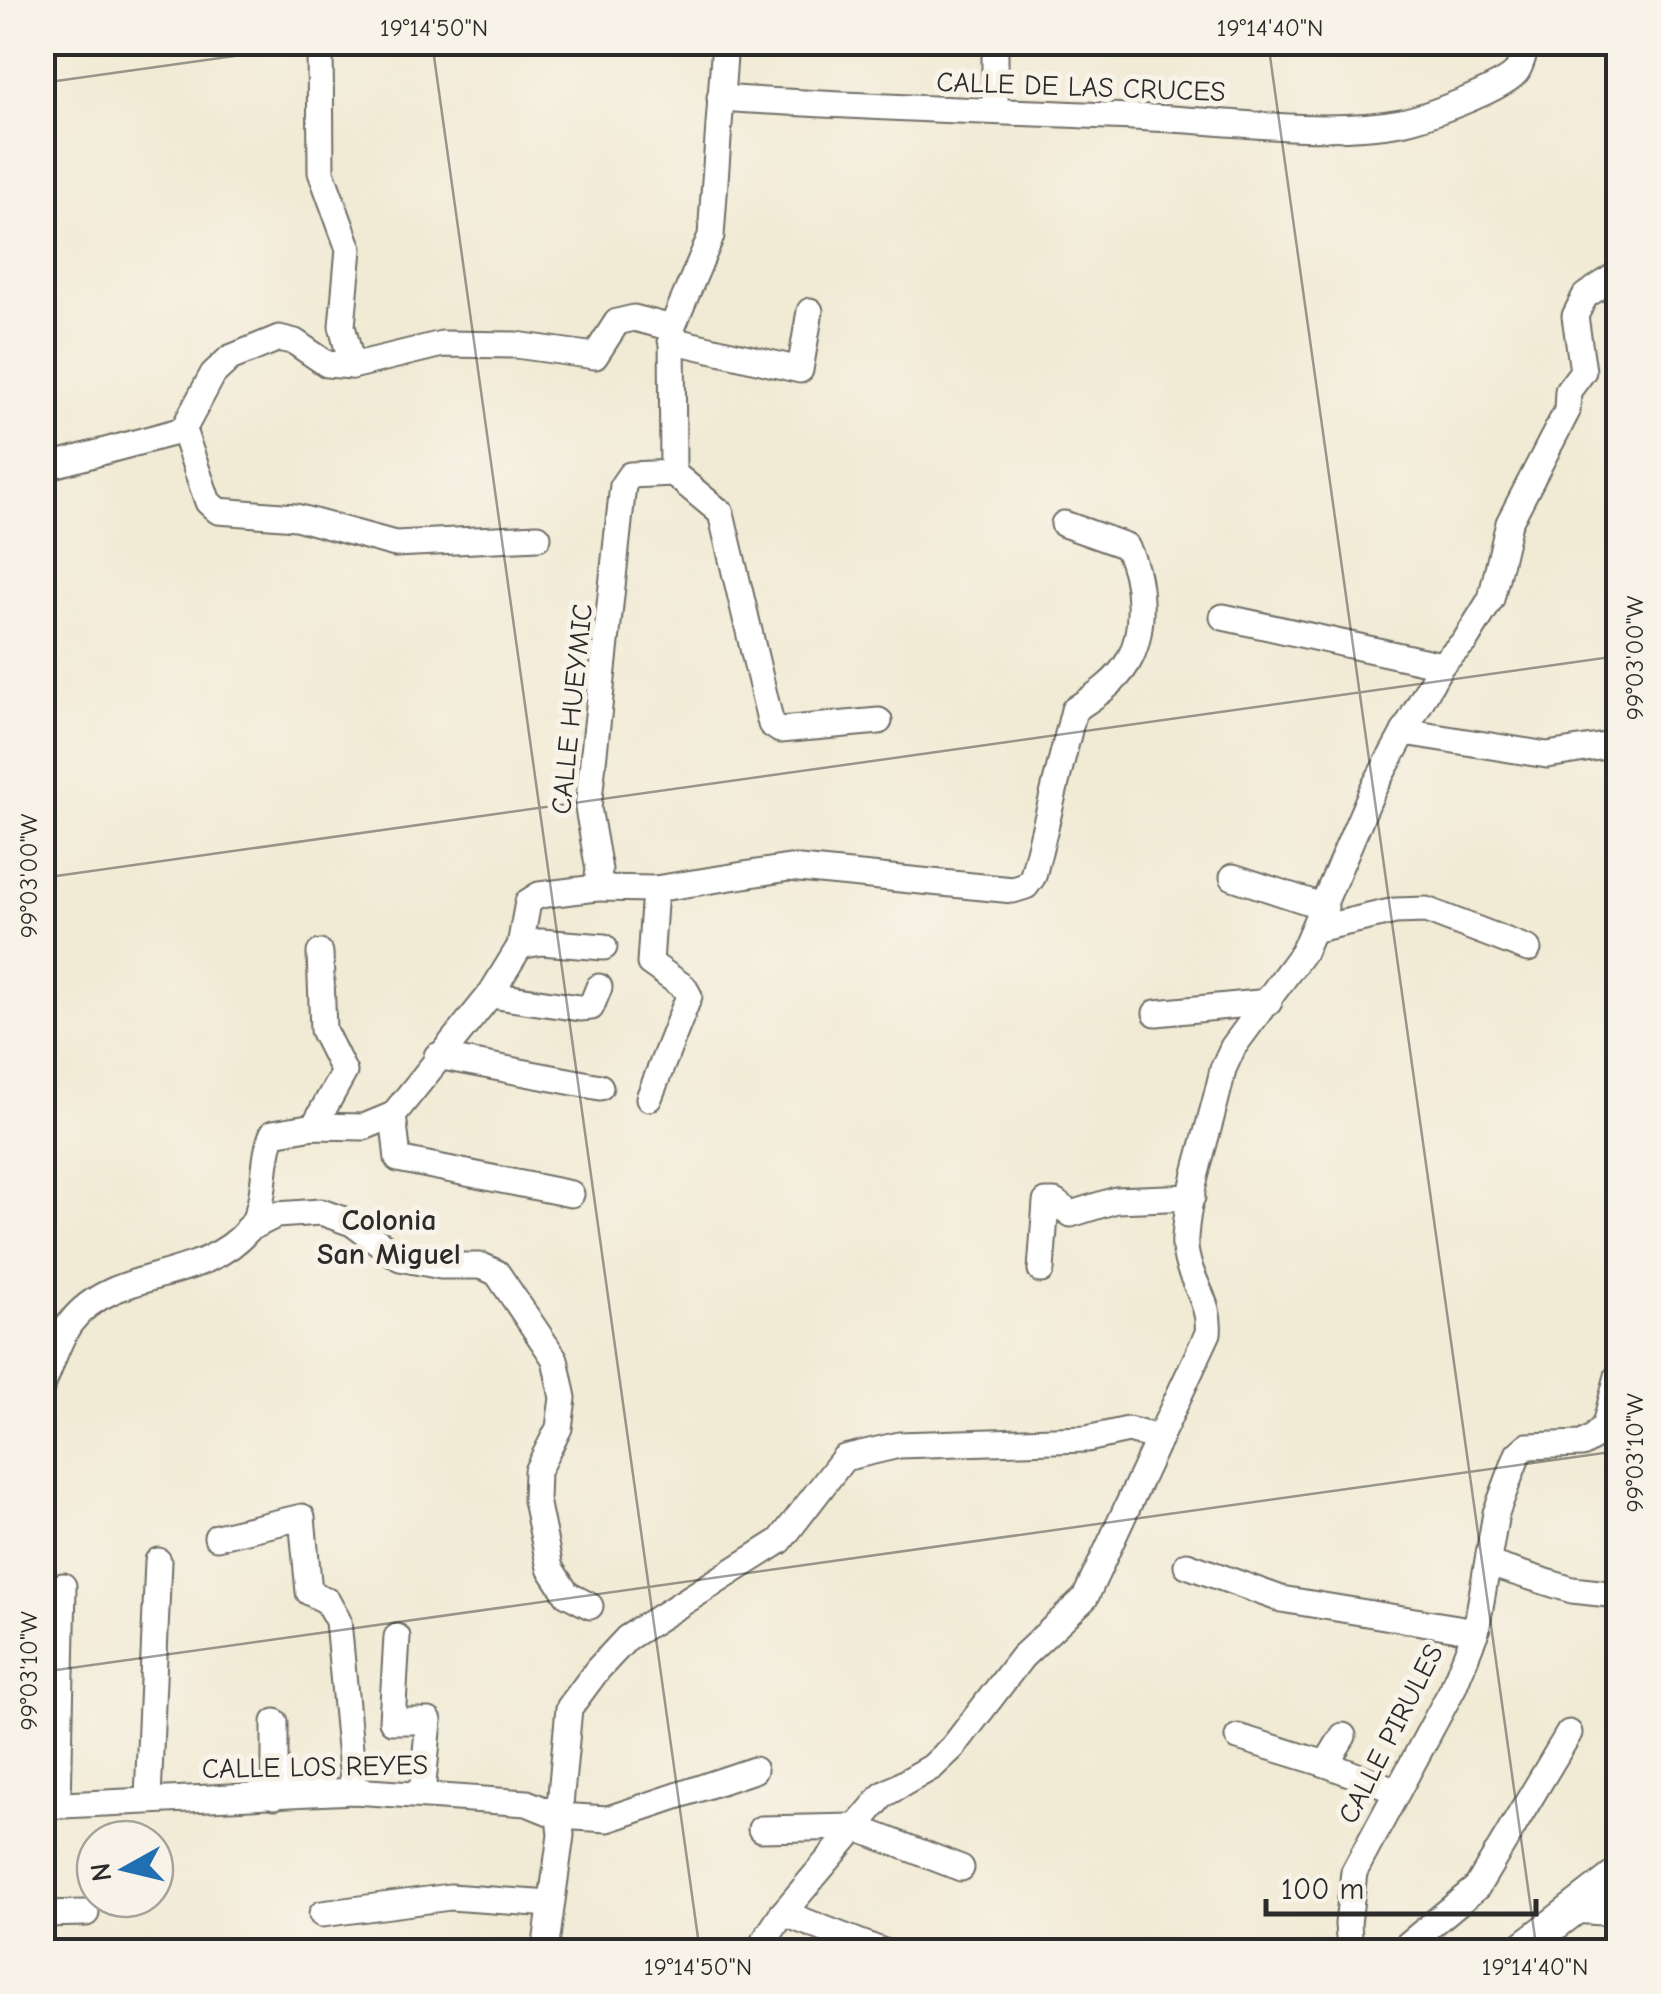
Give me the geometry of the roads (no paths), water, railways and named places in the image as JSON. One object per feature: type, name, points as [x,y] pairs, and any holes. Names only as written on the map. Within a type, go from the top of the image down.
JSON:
[{"type":"main road","points":[[1518,1952],[1618,1874]]},
{"type":"street","points":[[320,42],[320,172],[348,249],[342,326],[352,366]]},
{"type":"street","points":[[725,42],[711,236],[672,334],[676,426],[673,473],[720,513],[771,724],[780,730],[879,721]]},
{"type":"street","points":[[995,110],[996,42]]},
{"type":"street","name":"CALLE DE LAS CRUCES","points":[[720,98],[937,112],[995,110],[1304,125],[1396,123],[1420,118],[1503,83],[1517,72],[1528,42]]},
{"type":"street","points":[[758,1952],[782,1913],[854,1827],[884,1795],[932,1767],[953,1747],[1022,1657],[1084,1598],[1096,1581],[1208,1333],[1210,1316],[1188,1271],[1185,1239],[1223,1069],[1233,1047],[1269,1002],[1320,918],[1373,789],[1442,665],[1465,642],[1492,599],[1509,523],[1566,411],[1568,391],[1583,371],[1575,316],[1585,296],[1618,274]]},
{"type":"street","points":[[42,468],[183,430],[213,374],[230,358],[279,338],[295,342],[327,364],[352,366],[442,344],[516,345],[594,356],[617,322],[634,318],[672,334],[800,370],[810,311]]},
{"type":"street","points":[[183,430],[208,502],[218,511],[296,517],[395,544],[538,537]]},
{"type":"street","name":"CALLE HUEYMIC","points":[[596,888],[599,870],[588,808],[623,486],[630,475],[673,473]]},
{"type":"street","points":[[248,1230],[258,1206],[266,1149],[273,1133],[314,1126],[364,1127],[393,1115],[436,1056],[490,995],[520,946],[528,902],[539,894],[596,888],[655,889],[789,868],[1013,890],[1026,886],[1033,876],[1074,710],[1106,688],[1128,661],[1138,623],[1136,564],[1126,546],[1064,524]]},
{"type":"street","points":[[1223,617],[1442,665]]},
{"type":"street","points":[[1404,732],[1547,756],[1618,744]]},
{"type":"street","points":[[1233,876],[1320,918],[1426,910],[1528,949]]},
{"type":"street","points":[[650,1098],[689,996],[684,987],[650,962],[655,889]]},
{"type":"street","points":[[520,946],[541,942],[604,947]]},
{"type":"street","points":[[314,1126],[344,1072],[323,1030],[320,953]]},
{"type":"street","points":[[490,995],[580,1008],[591,1007],[600,987]]},
{"type":"street","points":[[1156,1013],[1269,1002]]},
{"type":"street","points":[[436,1056],[600,1087]]},
{"type":"street","points":[[393,1115],[398,1160],[571,1194]]},
{"type":"street","points":[[1041,1270],[1046,1202],[1055,1202],[1071,1214],[1116,1200],[1192,1197]]},
{"type":"street","points":[[42,1386],[69,1324],[93,1300],[188,1267],[276,1215],[321,1212],[352,1223],[400,1258],[440,1266],[482,1266],[497,1274],[555,1359],[563,1398],[558,1428],[537,1471],[536,1500],[550,1568],[567,1594],[590,1606]]},
{"type":"street","name":"CALLE PIRULES","points":[[1350,1952],[1348,1924],[1354,1872],[1453,1688],[1476,1631],[1496,1512],[1518,1454],[1527,1446],[1582,1444],[1594,1436],[1605,1425],[1618,1382]]},
{"type":"street","points":[[545,1952],[562,1835],[559,1816],[569,1708],[627,1638],[780,1542],[844,1458],[899,1445],[1087,1439],[1128,1430],[1160,1438]]},
{"type":"street","points":[[217,1537],[302,1518],[309,1592],[326,1601],[338,1621],[354,1790]]},
{"type":"street","points":[[148,1798],[158,1561]]},
{"type":"street","points":[[1489,1564],[1572,1590],[1618,1595]]},
{"type":"street","points":[[1187,1565],[1280,1599],[1476,1631]]},
{"type":"street","points":[[50,1805],[63,1586]]},
{"type":"street","points":[[396,1637],[392,1721],[429,1722],[422,1793]]},
{"type":"street","points":[[275,1722],[275,1796]]},
{"type":"street","points":[[1399,1952],[1478,1887],[1569,1733]]},
{"type":"street","points":[[1326,1764],[1343,1736]]},
{"type":"street","points":[[1238,1737],[1397,1791]]},
{"type":"street","name":"CALLE LOS REYES","points":[[50,1805],[354,1790],[527,1803],[559,1816],[608,1819],[754,1770]]},
{"type":"street","points":[[761,1829],[854,1827],[960,1868]]},
{"type":"street","points":[[322,1914],[450,1897],[551,1904]]},
{"type":"street","points":[[1572,1910],[1618,1913]]},
{"type":"street","points":[[782,1913],[884,1952]]},
{"type":"street","points":[[42,1914],[75,1914]]},
{"type":"district","name":"Colonia San Miguel","points":[[389,1237]]}]
